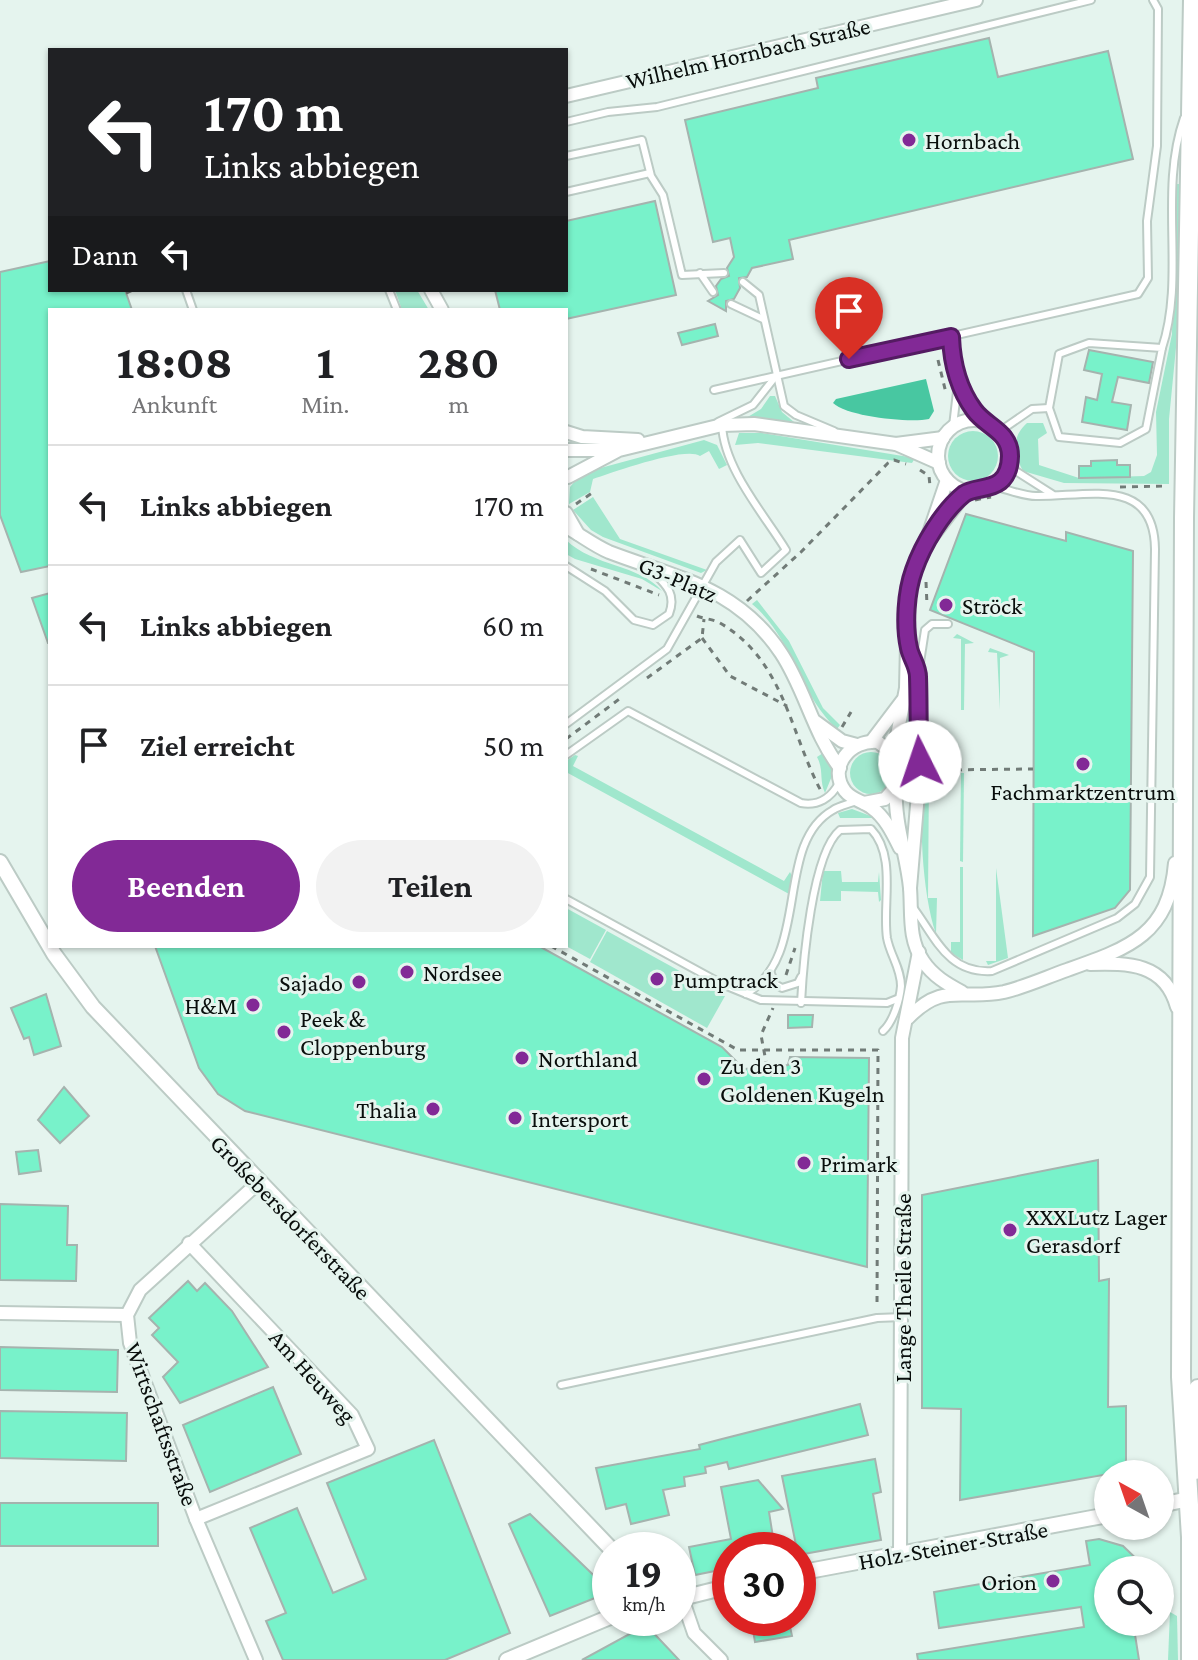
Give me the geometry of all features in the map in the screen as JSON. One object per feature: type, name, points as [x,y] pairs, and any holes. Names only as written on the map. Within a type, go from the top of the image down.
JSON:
[{"type":"main road","points":[[1193,0],[1189,103],[1181,1377],[1195,1499]]},
{"type":"main road","points":[[1191,1660],[1198,1389]]},
{"type":"street","name":"Wilhelm Hornbach Straße","points":[[568,96],[976,0]]},
{"type":"street","points":[[927,543],[967,491],[993,486],[1008,466],[1009,449],[1000,431],[985,422],[965,421],[953,426],[943,438],[939,463],[947,480],[967,491]]},
{"type":"street","points":[[568,453],[619,450],[702,428],[754,424],[896,444],[939,463]]},
{"type":"street","points":[[568,433],[582,437],[650,441]]},
{"type":"street","points":[[896,444],[943,438]]},
{"type":"street","points":[[568,479],[619,450]]},
{"type":"street","points":[[910,888],[920,770],[918,672],[909,647],[908,601],[913,574],[927,543],[947,480]]},
{"type":"street","points":[[568,515],[578,534]]},
{"type":"street","name":"G3-Platz","points":[[568,528],[606,550],[703,584],[739,608],[780,652],[816,722],[845,791],[883,818],[902,852]]},
{"type":"street","name":"G3-Platz","points":[[909,647],[896,756],[901,773],[896,789],[902,852],[910,888],[912,935],[919,952],[944,983],[965,993]]},
{"type":"street","points":[[840,774],[848,751],[864,743],[902,701]]},
{"type":"street","points":[[816,722],[842,741],[884,745],[896,756]]},
{"type":"street","points":[[906,1021],[925,1001],[965,993],[1006,992],[1138,940],[1166,907],[1173,882],[1184,752]]},
{"type":"street","points":[[861,802],[885,799],[896,789]]},
{"type":"street","name":"Großebersdorferstraße","points":[[0,862],[48,944]]},
{"type":"street","name":"Großebersdorferstraße","points":[[50,948],[93,1007],[595,1532]]},
{"type":"street","name":"G3-Platz","points":[[906,1021],[919,952]]},
{"type":"street","points":[[1083,964],[1129,963],[1161,977],[1174,995],[1184,1050]]},
{"type":"street","name":"Lange Theile Straße","points":[[900,1555],[903,1317],[901,1112],[906,1021]]},
{"type":"street","name":"Wirtschaftsstraße","points":[[256,1660],[196,1519],[130,1343],[127,1315],[140,1290],[258,1183]]},
{"type":"street","name":"Am Heuweg","points":[[189,1243],[352,1415],[368,1449],[196,1519]]},
{"type":"street","points":[[0,1313],[127,1315]]},
{"type":"street","points":[[1174,1503],[1195,1499]]},
{"type":"street","name":"Holz-Steiner-Straße","points":[[816,1570],[1094,1518]]},
{"type":"street","points":[[507,1660],[592,1625]]},
{"type":"street","points":[[696,1635],[721,1660]]},
{"type":"lane","points":[[568,122],[608,112],[668,104],[1091,0]]},
{"type":"lane","points":[[714,390],[1125,297],[1145,287],[1148,278],[1147,221],[1157,146],[1158,9],[1153,0]]},
{"type":"lane","points":[[1162,348],[1089,343],[1059,354],[1049,408],[1059,437],[1120,443],[1146,429],[1162,348],[1170,306],[1171,196],[1176,140],[1189,103]]},
{"type":"lane","points":[[568,156],[641,139],[650,173],[663,195],[681,273],[687,276],[724,273]]},
{"type":"lane","points":[[568,192],[650,173]]},
{"type":"lane","points":[[700,273],[713,292]]},
{"type":"lane","points":[[743,282],[759,295],[784,406],[796,415],[848,437]]},
{"type":"lane","points":[[731,304],[764,319]]},
{"type":"lane","points":[[951,337],[958,383],[953,426]]},
{"type":"lane","points":[[702,428],[753,405],[776,376]]},
{"type":"lane","points":[[958,383],[985,422]]},
{"type":"lane","points":[[1000,431],[1032,409],[1049,408]]},
{"type":"lane","points":[[568,723],[667,649],[716,562],[740,540],[761,573],[786,550],[737,470],[723,439],[722,425]]},
{"type":"lane","points":[[1008,466],[1052,494]]},
{"type":"lane","points":[[910,903],[935,942],[956,964],[979,972],[992,971],[1117,918],[1135,904],[1150,877],[1154,858],[1155,529],[1144,508],[1121,496],[1033,496],[993,486]]},
{"type":"lane","points":[[568,567],[605,591],[634,620],[653,625],[669,614],[672,599],[668,588],[645,564]]},
{"type":"lane","points":[[918,672],[925,630],[932,624],[948,624]]},
{"type":"lane","points":[[568,754],[628,711],[801,803],[826,799],[840,774]]},
{"type":"lane","points":[[746,994],[762,983],[770,970],[791,914],[802,852],[809,836],[833,810],[861,802]]},
{"type":"lane","points":[[801,1003],[816,878],[826,846],[840,830],[871,829],[880,843],[885,865],[887,941],[900,974],[891,1024],[883,1031]]},
{"type":"lane","points":[[568,900],[761,1000],[887,1003],[897,999]]},
{"type":"lane","points":[[770,970],[775,984],[782,988],[798,983],[803,974]]},
{"type":"lane","points":[[561,1385],[877,1318],[903,1317]]},
{"type":"path","points":[[938,360],[949,403]]},
{"type":"path","points":[[720,623],[801,552],[888,463],[894,460],[918,467],[929,476],[930,493],[940,499]]},
{"type":"path","points":[[1108,486],[1172,486],[1173,496]]},
{"type":"path","points":[[1120,486],[1121,496]]},
{"type":"path","points":[[568,510],[595,491]]},
{"type":"path","points":[[953,507],[958,510],[971,501],[997,495],[1014,499],[1018,492]]},
{"type":"path","points":[[926,578],[927,605]]},
{"type":"path","points":[[702,638],[726,673],[788,706]]},
{"type":"path","points":[[554,948],[738,1050],[878,1050],[877,1318]]},
{"type":"path","points":[[583,971],[586,966]]},
{"type":"path","points":[[671,1020],[674,1014]]},
{"type":"shaded area","points":[[1175,184],[1180,184],[1179,317],[1169,419],[1169,484],[1064,483],[1023,471],[1016,452],[1018,434],[1027,423],[1043,423],[1047,433],[1038,439],[1039,465],[1079,478],[1144,476],[1151,472],[1157,455],[1156,412],[1172,334]]},
{"type":"shaded area","points":[[396,292],[418,292],[428,308],[401,308]]},
{"type":"shaded area","points":[[926,379],[934,411],[929,419],[880,418],[852,412],[833,403],[836,399]]},
{"type":"shaded area","points":[[770,396],[775,396],[782,412],[794,422],[746,418],[761,409]]},
{"type":"shaded area","points":[[973,431],[991,438],[998,456],[991,474],[973,481],[955,474],[948,456],[955,438]]},
{"type":"shaded area","points":[[739,433],[762,433],[915,458],[912,463],[758,443],[735,445]]},
{"type":"shaded area","points":[[704,440],[717,445],[727,465],[719,469],[709,451],[700,456],[665,457],[593,479],[590,492],[569,504],[570,487],[582,473]]},
{"type":"shaded area","points":[[593,497],[620,539],[707,570],[701,573],[591,530],[573,510]]},
{"type":"shaded area","points":[[568,542],[590,556],[641,575],[662,591],[642,579],[568,555]]},
{"type":"shaded area","points":[[757,600],[789,641],[823,708],[840,725],[837,729],[813,699],[777,633],[752,604]]},
{"type":"shaded area","points":[[957,634],[974,643],[965,644],[964,710],[961,710],[961,639],[953,638]]},
{"type":"shaded area","points":[[990,648],[1009,655],[1000,658],[1000,710],[997,653],[988,652]]},
{"type":"shaded area","points":[[911,701],[916,766],[906,766],[900,742]]},
{"type":"shaded area","points":[[871,752],[886,758],[892,773],[886,788],[871,794],[856,788],[850,773],[856,758]]},
{"type":"shaded area","points":[[823,753],[834,771],[825,793],[817,757]]},
{"type":"shaded area","points":[[578,756],[573,766],[784,881],[790,872],[789,894],[568,773],[568,760]]},
{"type":"shaded area","points":[[925,773],[929,773],[928,898],[937,898],[936,934],[927,898],[923,854]]},
{"type":"shaded area","points":[[961,773],[964,773],[963,862],[960,861]]},
{"type":"shaded area","points":[[852,809],[876,818],[840,818],[838,813]]},
{"type":"shaded area","points":[[960,867],[963,867],[963,960],[951,953],[951,942],[960,942]]},
{"type":"shaded area","points":[[996,868],[1008,958],[988,965],[986,961],[996,961]]},
{"type":"shaded area","points":[[823,871],[841,871],[842,882],[878,882],[879,872],[881,900],[879,902],[878,892],[841,891],[841,901],[820,901]]},
{"type":"shaded area","points":[[568,909],[606,930],[590,959],[568,947]]},
{"type":"shaded area","name":"Pumptrack","points":[[607,931],[725,996],[707,1028],[590,962]]},
{"type":"shaded area","points":[[1174,1614],[1177,1616],[1178,1660],[1168,1660],[1169,1636],[1174,1636]]},
{"type":"building","name":"Hornbach","points":[[989,38],[998,77],[1108,51],[1133,159],[789,240],[793,259],[752,268],[747,277],[739,278],[740,288],[734,299],[726,301],[726,311],[708,301],[718,295],[716,286],[721,279],[729,276],[727,268],[734,257],[730,238],[713,242],[685,120],[818,88],[816,78]]},
{"type":"building","points":[[655,201],[676,295],[568,319],[568,308],[500,308],[496,292],[568,292],[568,221]]},
{"type":"building","points":[[48,261],[48,292],[126,292],[131,308],[48,308],[48,566],[21,572],[0,515],[0,272]]},
{"type":"building","points":[[715,324],[718,336],[682,345],[678,333]]},
{"type":"building","points":[[1089,350],[1153,362],[1149,383],[1118,377],[1112,402],[1131,405],[1127,430],[1082,422],[1086,397],[1097,400],[1102,374],[1084,370]]},
{"type":"building","points":[[1117,460],[1117,465],[1130,465],[1130,477],[1079,478],[1079,466],[1091,466],[1091,461]]},
{"type":"building","name":"Fachmarktzentrum","points":[[966,514],[1066,541],[1066,532],[1133,551],[1130,890],[1115,908],[1033,936],[1034,652],[930,610]]},
{"type":"building","points":[[48,594],[48,643],[32,598]]},
{"type":"building","points":[[156,948],[543,948],[722,1047],[744,1069],[788,1065],[790,1057],[869,1058],[867,1267],[245,1111],[218,1094],[199,1068]]},
{"type":"building","points":[[46,994],[61,1046],[34,1055],[29,1037],[24,1039],[11,1008]]},
{"type":"building","points":[[788,1015],[813,1015],[812,1027],[788,1028]]},
{"type":"building","points":[[64,1087],[89,1116],[60,1143],[38,1120]]},
{"type":"building","points":[[38,1150],[41,1171],[19,1174],[16,1152]]},
{"type":"building","points":[[1098,1160],[1099,1281],[1109,1279],[1108,1407],[1126,1406],[1126,1460],[1094,1460],[1094,1477],[960,1500],[961,1409],[922,1408],[922,1195]]},
{"type":"building","points":[[0,1204],[68,1206],[67,1245],[77,1245],[76,1281],[0,1280]]},
{"type":"building","points":[[188,1281],[197,1291],[205,1283],[232,1311],[268,1367],[180,1403],[163,1377],[178,1362],[152,1335],[159,1328],[149,1318]]},
{"type":"building","points":[[0,1347],[118,1350],[117,1392],[0,1390]]},
{"type":"building","points":[[273,1387],[301,1454],[210,1492],[183,1425]]},
{"type":"building","points":[[860,1404],[868,1435],[729,1469],[727,1462],[705,1467],[706,1473],[684,1477],[685,1486],[663,1490],[669,1515],[631,1524],[626,1504],[606,1509],[596,1468],[700,1449],[699,1445]]},
{"type":"building","points":[[0,1411],[127,1413],[126,1461],[0,1458]]},
{"type":"building","points":[[434,1440],[510,1633],[445,1660],[283,1660],[266,1621],[286,1613],[250,1528],[297,1508],[333,1593],[366,1579],[327,1483]]},
{"type":"building","points":[[875,1459],[881,1492],[873,1494],[881,1540],[816,1552],[816,1532],[793,1532],[782,1476]]},
{"type":"building","points":[[758,1480],[783,1509],[769,1512],[772,1532],[730,1532],[721,1487]]},
{"type":"building","points":[[0,1503],[158,1503],[158,1546],[0,1546]]},
{"type":"building","points":[[530,1514],[592,1574],[592,1599],[550,1616],[509,1524]]},
{"type":"building","points":[[1102,1540],[1123,1546],[1133,1556],[1094,1556],[1094,1636],[1135,1636],[1139,1660],[918,1660],[917,1654],[1084,1627],[1081,1607],[939,1628],[934,1592],[1090,1565],[1086,1541]]},
{"type":"building","points":[[712,1543],[712,1572],[696,1575],[696,1546]]},
{"type":"building","points":[[626,1636],[656,1636],[679,1660],[582,1660]]},
{"type":"building","points":[[754,1636],[792,1636],[755,1642]]},
{"type":"place","name":"Hornbach","points":[[909,140]]},
{"type":"place","name":"Ströck","points":[[946,605]]},
{"type":"place","name":"Fachmarktzentrum","points":[[1083,764]]},
{"type":"place","name":"Nordsee","points":[[407,972]]},
{"type":"place","name":"Pumptrack","points":[[657,979]]},
{"type":"place","name":"Sajado","points":[[359,982]]},
{"type":"place","name":"H&M","points":[[253,1005]]},
{"type":"place","name":"Peek & Cloppenburg","points":[[284,1032]]},
{"type":"place","name":"Northland","points":[[522,1058]]},
{"type":"place","name":"Zu den 3 Goldenen Kugeln","points":[[704,1079]]},
{"type":"place","name":"Thalia","points":[[433,1109]]},
{"type":"place","name":"Intersport","points":[[515,1118]]},
{"type":"place","name":"Primark","points":[[804,1163]]},
{"type":"place","name":"XXXLutz Lager Gerasdorf","points":[[1010,1230]]},
{"type":"place","name":"Orion","points":[[1053,1581]]},
{"type":"route","points":[[849,359],[951,337],[951,353],[958,383],[976,413],[1000,431],[1009,449],[1008,466],[1003,477],[987,489],[967,491],[960,498],[920,554],[913,574],[908,601],[909,647],[918,672],[920,762]]}]
